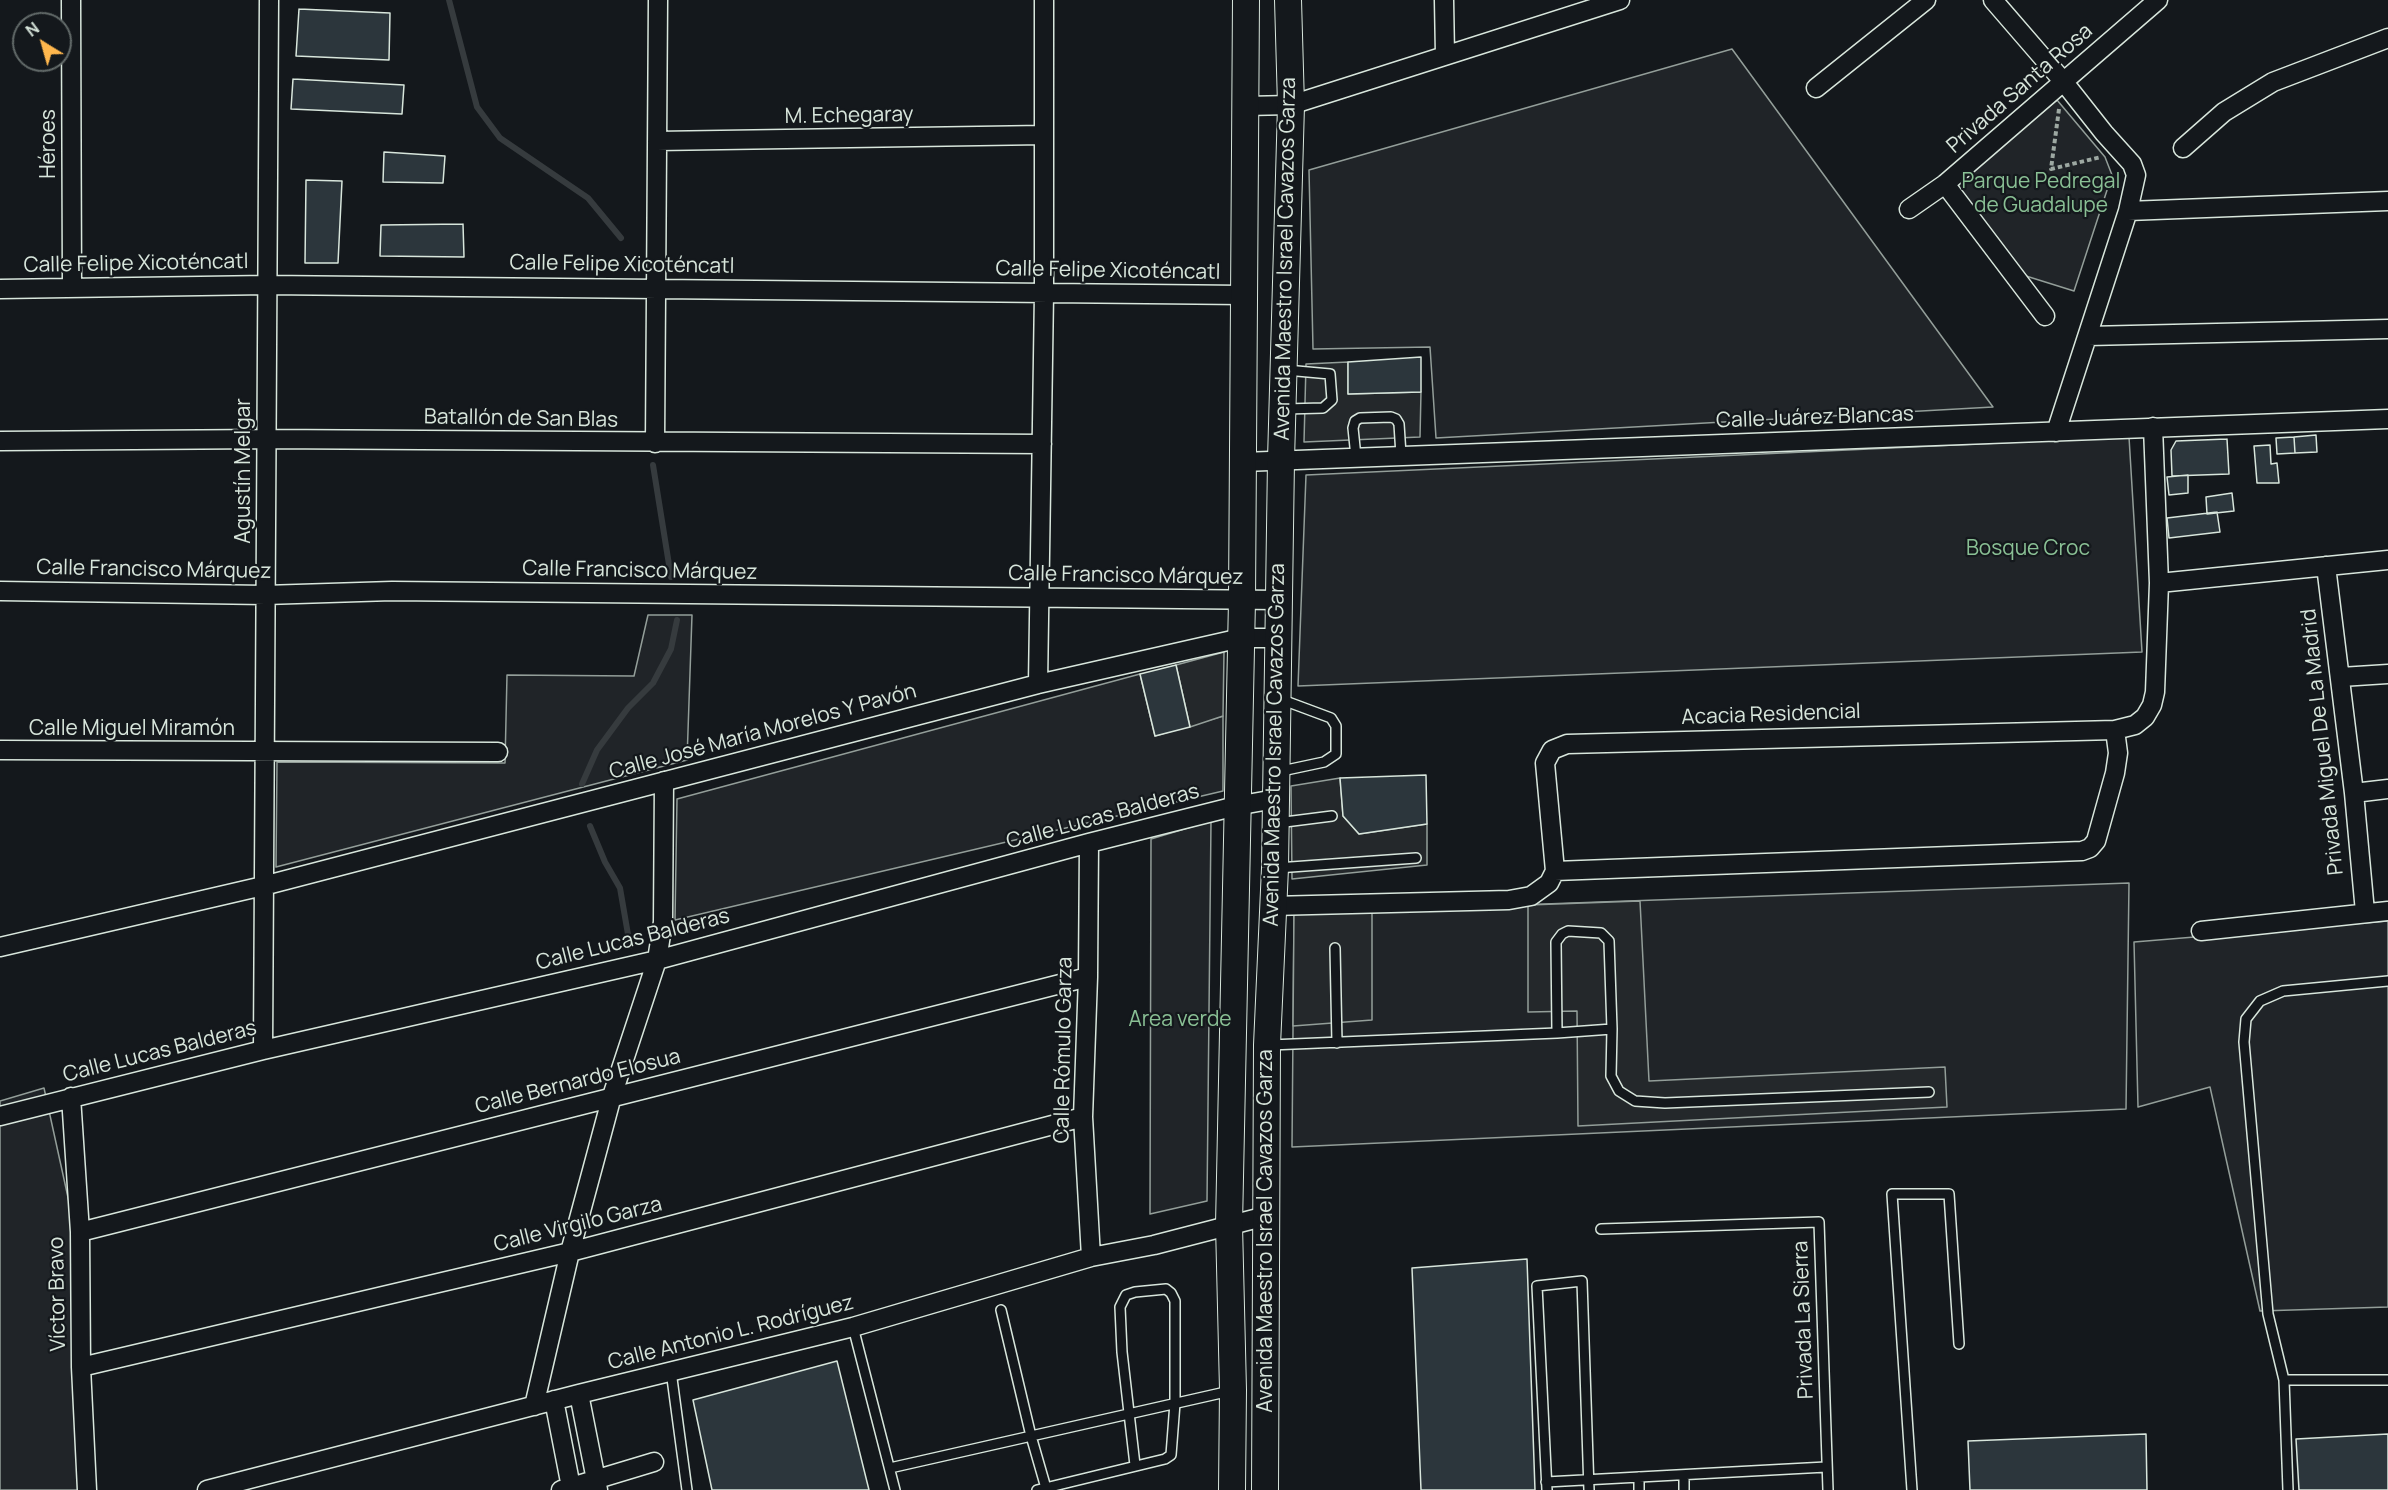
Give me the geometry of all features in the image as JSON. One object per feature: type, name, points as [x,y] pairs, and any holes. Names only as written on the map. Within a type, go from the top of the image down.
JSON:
[{"type":"main road","name":"Avenida Maestro Israel Cavazos Garza","points":[[1232,1490],[1233,1390],[1229,1225],[1242,600],[1246,0]]},
{"type":"main road","name":"Avenida Maestro Israel Cavazos Garza","points":[[1265,1490],[1267,1045],[1275,868],[1282,409],[1291,105],[1288,0]]},
{"type":"street","name":"Héroes","points":[[71,0],[72,288]]},
{"type":"street","name":"Agustín Melgar","points":[[262,1050],[269,0]]},
{"type":"street","points":[[655,443],[657,0]]},
{"type":"street","points":[[1038,684],[1044,293],[1044,0]]},
{"type":"street","points":[[1444,0],[1445,55]]},
{"type":"street","points":[[1245,106],[1291,105],[1445,55],[1585,5],[1620,0]]},
{"type":"street","points":[[1816,88],[1926,0]]},
{"type":"street","points":[[1993,0],[2132,164],[2136,175],[2128,211],[2056,432]]},
{"type":"street","name":"Privada Santa Rosa","points":[[1909,209],[1945,184],[2158,0]]},
{"type":"street","points":[[2183,148],[2224,112],[2273,82],[2388,38]]},
{"type":"street","name":"M. Echegaray","points":[[657,141],[1043,135]]},
{"type":"street","points":[[1945,184],[2045,316]]},
{"type":"street","points":[[2128,211],[2388,201]]},
{"type":"street","name":"Calle Felipe Xicoténcatl","points":[[0,289],[267,285],[1244,295]]},
{"type":"street","points":[[2088,336],[2388,329]]},
{"type":"street","name":"Calle Juárez Blancas","points":[[1243,462],[2388,419]]},
{"type":"street","points":[[1272,906],[1509,900],[1531,896],[1549,883],[1556,871],[2082,851],[2090,848],[2096,841],[2115,773],[2118,753],[2115,730],[2135,725],[2145,717],[2156,692],[2159,583],[2153,427]]},
{"type":"street","name":"Batallón de San Blas","points":[[0,441],[267,439],[1042,444]]},
{"type":"street","points":[[2159,583],[2388,560]]},
{"type":"street","name":"Privada Miguel De La Madrid","points":[[2326,566],[2341,677],[2365,912]]},
{"type":"street","name":"Calle Francisco Márquez","points":[[0,591],[265,595],[392,591],[1279,600]]},
{"type":"street","name":"Calle José María Morelos Y Pavón","points":[[0,947],[263,885],[1038,684],[1241,638],[1278,638]]},
{"type":"street","points":[[2341,677],[2388,674]]},
{"type":"street","name":"Acacia Residencial","points":[[1556,871],[1545,763],[1552,750],[1567,744],[2115,730]]},
{"type":"street","name":"Calle Miguel Miramón","points":[[0,750],[498,752]]},
{"type":"street","points":[[534,1406],[570,1252],[612,1096],[657,960],[664,911],[664,781]]},
{"type":"street","points":[[2354,793],[2388,789]]},
{"type":"street","name":"Calle Lucas Balderas","points":[[0,1116],[262,1050],[657,960],[1089,843],[1236,806],[1275,811]]},
{"type":"street","name":"Calle Rómulo Garza","points":[[1089,843],[1088,977],[1083,1117],[1091,1257]]},
{"type":"street","points":[[2201,931],[2388,910]]},
{"type":"street","name":"Calle Bernardo Elosua","points":[[80,1232],[1088,977]]},
{"type":"street","name":"Víctor Bravo","points":[[70,1097],[80,1232],[81,1367],[87,1490]]},
{"type":"street","name":"Calle Virgilo Garza","points":[[81,1367],[570,1252],[1083,1117]]},
{"type":"street","name":"Calle Antonio L. Rodríguez","points":[[207,1490],[554,1400],[853,1327],[1091,1257],[1154,1245],[1266,1216]]},
{"type":"street","points":[[579,1394],[597,1485]]},
{"type":"street","points":[[554,1400],[566,1489],[597,1485],[654,1462]]},
{"type":"lane","points":[[1282,409],[1323,408],[1332,400],[1330,374],[1284,369]]},
{"type":"lane","points":[[1356,457],[1353,428],[1355,421],[1360,418],[1391,417],[1399,424],[1401,456]]},
{"type":"lane","points":[[1275,772],[1324,762],[1336,754],[1336,726],[1331,718],[1277,698]]},
{"type":"lane","points":[[1275,811],[1332,816]]},
{"type":"lane","points":[[1275,868],[1416,858]]},
{"type":"lane","points":[[1557,1033],[1556,942],[1562,934],[1569,931],[1601,933],[1609,941],[1611,1076],[1619,1091],[1635,1101],[1665,1103],[1929,1092]]},
{"type":"lane","points":[[1335,948],[1337,1043]]},
{"type":"lane","points":[[2288,1490],[2284,1380],[2268,1314],[2244,1042],[2246,1019],[2260,1001],[2283,991],[2388,981]]},
{"type":"lane","points":[[1267,1045],[1612,1029]]},
{"type":"lane","points":[[1912,1490],[1892,1194],[1948,1194],[1959,1344]]},
{"type":"lane","name":"Privada La Sierra","points":[[1601,1228],[1819,1222],[1828,1490]]},
{"type":"lane","points":[[1589,1485],[1582,1281],[1537,1286],[1546,1486],[1589,1485],[1638,1477],[1826,1467]]},
{"type":"lane","points":[[1001,1310],[1042,1489],[1165,1459],[1171,1455],[1175,1300],[1171,1293],[1166,1289],[1135,1292],[1126,1295],[1119,1307],[1128,1414],[1136,1465]]},
{"type":"lane","points":[[853,1327],[895,1490]]},
{"type":"lane","points":[[671,1371],[687,1490]]},
{"type":"lane","points":[[2284,1380],[2388,1380]]},
{"type":"lane","points":[[890,1468],[1233,1390]]},
{"type":"lane","points":[[1684,1475],[1684,1490]]},
{"type":"lane","points":[[1638,1477],[1639,1490]]},
{"type":"path","points":[[2063,81],[2050,169],[2122,152]]},
{"type":"green space","points":[[1732,49],[1993,407],[1436,438],[1430,347],[1313,349],[1309,170]]},
{"type":"green space","name":"Parque Pedregal de Guadalupe","points":[[2057,100],[2105,157],[2112,175],[2074,291],[2026,276],[1956,184]]},
{"type":"green space","name":"Bosque Croc","points":[[2129,437],[2142,652],[1298,686],[1306,475]]},
{"type":"green space","points":[[648,615],[692,615],[687,760],[276,867],[277,762],[505,763],[507,675],[634,676]]},
{"type":"green space","points":[[1140,674],[1155,736],[1223,716],[1223,791],[675,920],[677,799]]},
{"type":"green space","name":"Area verde","points":[[1211,821],[1207,1201],[1150,1214],[1151,839]]},
{"type":"green space","points":[[2129,883],[2126,1109],[1292,1147],[1294,913]]},
{"type":"green space","points":[[2388,921],[2388,1307],[2260,1311],[2210,1087],[2138,1107],[2134,942]]},
{"type":"green space","points":[[44,1088],[76,1234],[86,1490],[0,1490],[0,1101]]},
{"type":"shaded area","points":[[1348,362],[1348,394],[1421,392],[1420,437],[1304,442],[1306,364]]},
{"type":"shaded area","points":[[1224,652],[1223,716],[1190,727],[1176,665]]},
{"type":"shaded area","points":[[1340,778],[1343,816],[1359,834],[1427,824],[1427,865],[1292,879],[1291,786]]},
{"type":"shaded area","points":[[1640,901],[1649,1081],[1945,1067],[1947,1107],[1578,1126],[1577,1011],[1528,1012],[1528,905]]},
{"type":"shaded area","points":[[1372,910],[1372,1020],[1293,1026],[1294,913]]},
{"type":"building","points":[[299,9],[390,13],[389,60],[296,56]]},
{"type":"building","points":[[293,79],[404,85],[402,114],[291,109]]},
{"type":"building","points":[[384,152],[445,156],[443,183],[383,182]]},
{"type":"building","points":[[306,180],[342,181],[338,263],[305,263]]},
{"type":"building","points":[[463,224],[464,257],[380,256],[381,225]]},
{"type":"building","points":[[1421,357],[1421,392],[1348,394],[1348,362]]},
{"type":"building","points":[[2316,435],[2317,452],[2295,453],[2294,437]]},
{"type":"building","points":[[2294,437],[2295,453],[2277,454],[2276,438]]},
{"type":"building","points":[[2227,439],[2229,474],[2172,476],[2171,450],[2176,441]]},
{"type":"building","points":[[2270,445],[2271,464],[2277,463],[2279,483],[2257,483],[2254,446]]},
{"type":"building","points":[[2188,475],[2188,493],[2169,495],[2167,477]]},
{"type":"building","points":[[2232,493],[2234,511],[2207,514],[2206,497]]},
{"type":"building","points":[[2217,512],[2220,532],[2169,538],[2167,518]]},
{"type":"building","points":[[1176,665],[1190,727],[1155,736],[1140,674]]},
{"type":"building","points":[[1426,775],[1427,824],[1359,834],[1343,816],[1340,778]]},
{"type":"building","points":[[1527,1259],[1535,1490],[1421,1490],[1412,1268]]},
{"type":"building","points":[[837,1361],[869,1490],[712,1490],[693,1400]]},
{"type":"building","points":[[2146,1434],[2147,1490],[1970,1490],[1968,1441]]},
{"type":"building","points":[[2388,1434],[2388,1490],[2299,1490],[2296,1439]]},
{"type":"waterway","points":[[449,0],[477,107],[500,138],[588,198],[621,238]]},
{"type":"waterway","points":[[653,465],[671,577]]},
{"type":"waterway","points":[[582,784],[597,750],[628,708],[653,683],[671,649],[677,620]]},
{"type":"waterway","points":[[590,826],[605,862],[620,888],[630,946]]}]
